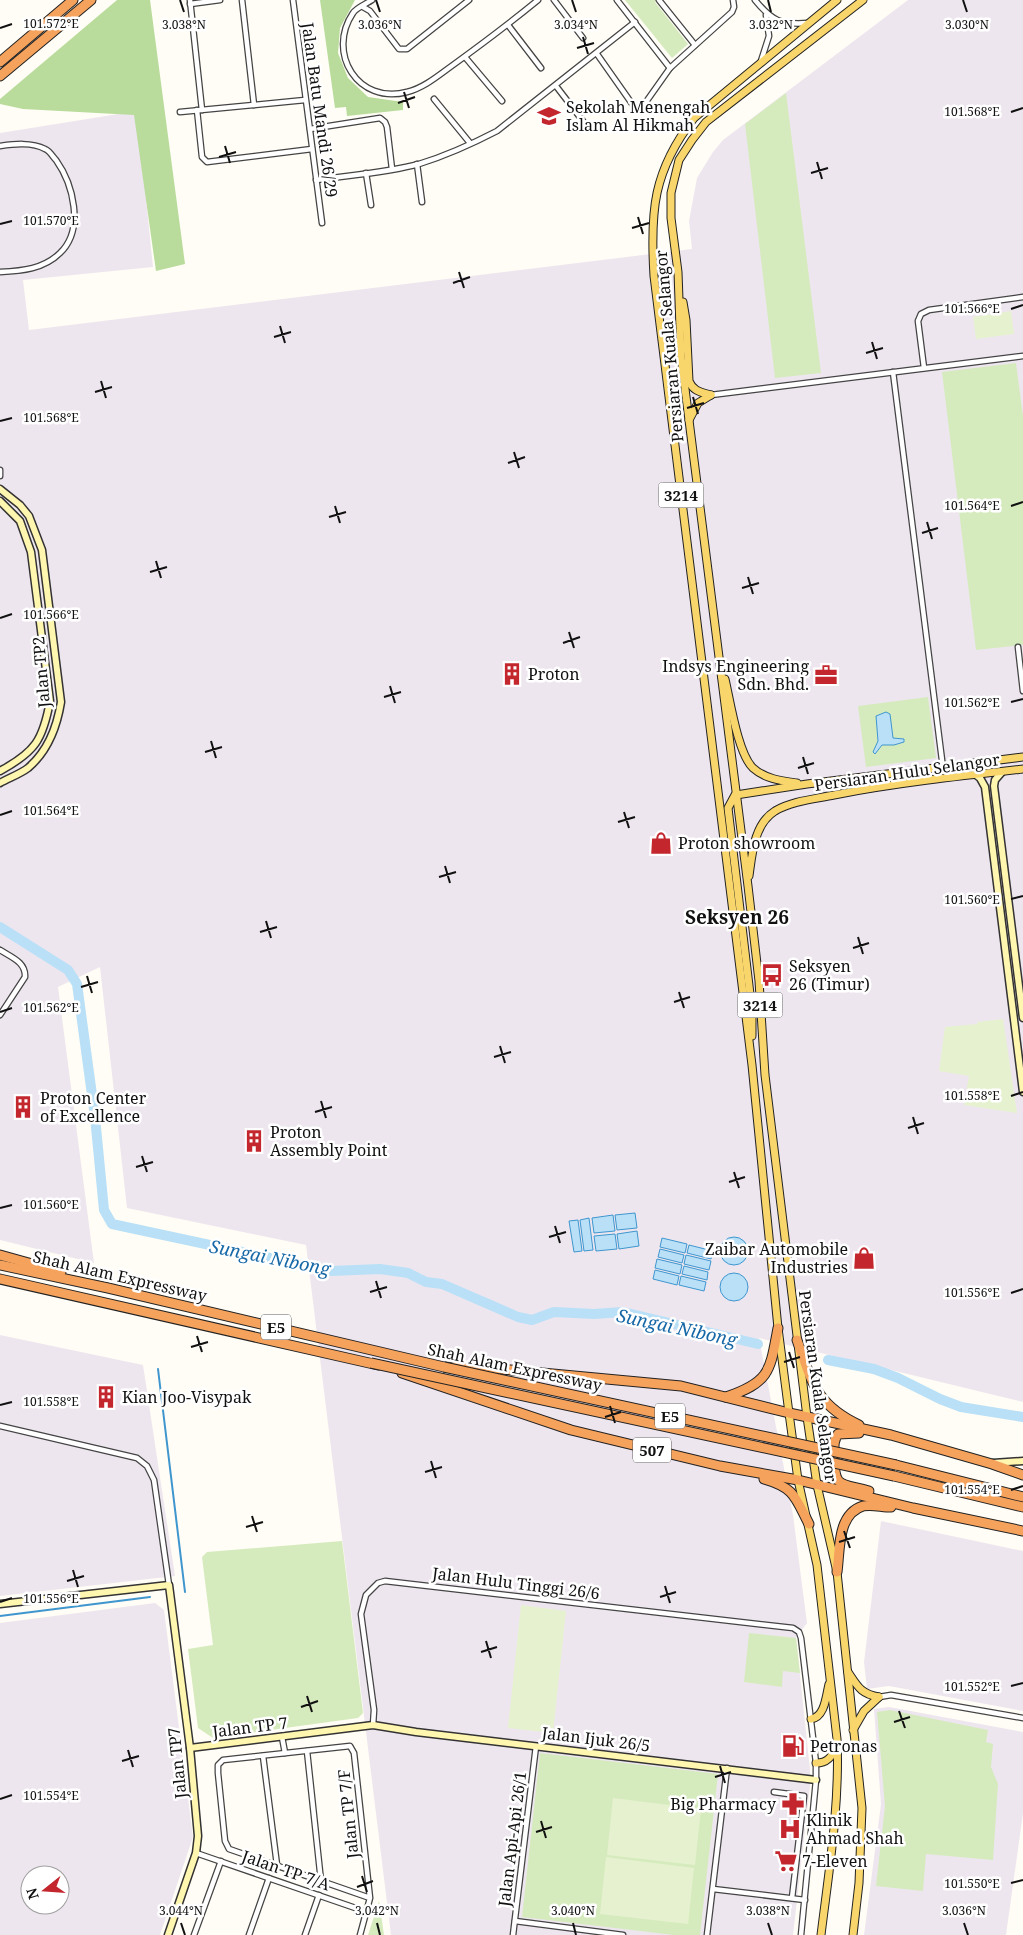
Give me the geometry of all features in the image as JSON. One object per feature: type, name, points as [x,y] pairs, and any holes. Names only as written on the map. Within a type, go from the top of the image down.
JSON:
[{"type":"highway","points":[[0,62],[73,0]]},
{"type":"highway","points":[[0,76],[91,0]]},
{"type":"highway","points":[[0,1255],[79,1277],[108,1288]]},
{"type":"highway","name":"Shah Alam Expressway","points":[[0,1265],[108,1288],[444,1367],[896,1465],[1023,1497]]},
{"type":"highway","name":"Shah Alam Expressway","points":[[0,1279],[371,1363],[894,1476],[1023,1507]]},
{"type":"highway","points":[[726,1397],[752,1387],[764,1376],[772,1362],[778,1328]]},
{"type":"highway","points":[[797,1340],[816,1389],[826,1404],[840,1416],[873,1432]]},
{"type":"highway","name":"507","points":[[371,1363],[571,1430],[720,1466],[798,1480],[913,1508],[1023,1531]]},
{"type":"highway","points":[[444,1367],[501,1369],[681,1386],[789,1413],[891,1435],[992,1464],[1023,1476]]},
{"type":"highway","points":[[891,1435],[849,1432],[838,1434],[834,1440],[834,1475],[837,1481],[842,1484],[900,1500],[913,1508]]},
{"type":"highway","points":[[720,1466],[781,1484],[794,1496],[809,1524]]},
{"type":"highway","points":[[837,1572],[843,1529],[847,1517],[855,1510],[865,1505],[913,1508]]},
{"type":"main road","name":"Persiaran Kuala Selangor","points":[[821,1935],[832,1847],[838,1763],[837,1739],[820,1586],[809,1524],[798,1480],[778,1328],[752,1065],[662,347],[654,276],[652,219],[657,186],[666,161],[678,138],[694,118],[837,0]]},
{"type":"main road","name":"Persiaran Kuala Selangor","points":[[853,1935],[859,1883],[862,1808],[854,1730],[837,1572],[817,1485],[807,1417],[766,1084],[759,981],[748,886],[681,357],[678,272],[671,218],[671,193],[679,160],[706,122],[863,0]]},
{"type":"main road","points":[[678,272],[686,320],[689,381],[696,390],[711,395]]},
{"type":"main road","points":[[688,422],[698,403],[711,395]]},
{"type":"main road","points":[[717,647],[743,752],[752,767],[766,776],[807,784]]},
{"type":"main road","name":"Persiaran Hulu Selangor","points":[[736,795],[807,784],[1023,757]]},
{"type":"main road","name":"Persiaran Hulu Selangor","points":[[748,886],[757,833],[775,811],[796,803],[866,789],[1023,769]]},
{"type":"main road","points":[[736,795],[728,808],[752,1011],[752,1065]]},
{"type":"main road","points":[[847,1671],[861,1691],[868,1696],[879,1697]]},
{"type":"main road","points":[[811,1719],[816,1718],[821,1713],[825,1704],[830,1677]]},
{"type":"main road","points":[[854,1730],[864,1711],[879,1697]]},
{"type":"main road","points":[[816,1763],[822,1763],[828,1759],[834,1752],[837,1739]]},
{"type":"street","points":[[220,0],[190,2],[200,110],[202,157],[207,162],[312,149]]},
{"type":"street","points":[[242,0],[254,105]]},
{"type":"street","name":"Jalan Batu Mandi 26/29","points":[[293,0],[322,223]]},
{"type":"street","points":[[372,0],[354,11],[346,26],[343,37],[343,49],[350,70],[355,78],[376,93],[390,95],[409,91],[434,78],[508,25],[538,0]]},
{"type":"street","points":[[363,7],[370,11],[399,48],[403,50],[407,49],[469,0]]},
{"type":"street","points":[[554,0],[583,38]]},
{"type":"street","points":[[617,0],[670,68]]},
{"type":"street","points":[[659,0],[695,45]]},
{"type":"street","points":[[597,54],[638,110],[644,106],[670,68],[732,12],[734,7],[733,0]]},
{"type":"street","points":[[754,0],[766,14],[782,22],[792,24],[808,23]]},
{"type":"street","points":[[760,63],[769,36],[769,24],[766,14]]},
{"type":"street","points":[[316,180],[417,164],[497,131],[597,54],[635,22]]},
{"type":"street","points":[[508,25],[541,68]]},
{"type":"street","points":[[464,57],[502,101]]},
{"type":"street","points":[[556,86],[589,129]]},
{"type":"street","points":[[434,99],[470,143]]},
{"type":"street","points":[[180,112],[305,100]]},
{"type":"street","points":[[310,129],[380,118],[385,122],[387,128],[392,169]]},
{"type":"street","points":[[0,146],[21,144],[46,149],[63,170],[72,191],[74,218],[71,235],[61,252],[37,268],[0,272]]},
{"type":"street","points":[[417,164],[422,202]]},
{"type":"street","points":[[366,173],[371,205]]},
{"type":"street","points":[[924,368],[918,321],[921,314],[929,310],[1023,297]]},
{"type":"street","points":[[711,395],[1023,356]]},
{"type":"street","points":[[894,372],[943,768]]},
{"type":"street","points":[[0,470],[0,476]]},
{"type":"street","name":"Jalan TP2","points":[[0,488],[20,505],[28,516],[42,550],[60,702],[59,714],[50,742],[28,768],[0,783]]},
{"type":"street","name":"Jalan TP2","points":[[0,501],[20,521],[32,552],[50,701],[46,724],[36,745],[21,760],[0,771]]},
{"type":"street","points":[[1018,647],[1023,691]]},
{"type":"street","points":[[1002,772],[995,780],[994,786],[1023,1018]]},
{"type":"street","points":[[976,775],[980,778],[985,788],[1023,1092]]},
{"type":"street","points":[[0,950],[22,964],[25,977],[0,1015]]},
{"type":"street","name":"Jalan TP7","points":[[0,1426],[137,1458],[147,1466],[154,1480],[190,1748],[198,1836],[196,1853],[168,1935]]},
{"type":"street","points":[[992,1464],[1023,1461]]},
{"type":"street","name":"Jalan Hulu Tinggi 26/6","points":[[373,1725],[374,1710],[361,1614],[366,1595],[378,1583],[385,1581],[793,1628],[799,1632],[802,1638],[811,1719]]},
{"type":"street","points":[[0,1604],[169,1585]]},
{"type":"street","points":[[879,1697],[891,1695],[1023,1718]]},
{"type":"street","points":[[801,1935],[816,1780],[811,1719]]},
{"type":"street","name":"Jalan TP 7","points":[[190,1748],[373,1725]]},
{"type":"street","name":"Jalan Ijuk 26/5","points":[[373,1725],[416,1732],[816,1780]]},
{"type":"street","points":[[282,1737],[285,1753]]},
{"type":"street","name":"Jalan TP 7/F","points":[[307,1751],[348,1745],[354,1753],[370,1898],[360,1935]]},
{"type":"street","name":"Jalan Api-Api 26/1","points":[[513,1935],[536,1746]]},
{"type":"street","points":[[321,1881],[307,1751],[222,1760],[218,1765],[218,1773],[225,1841],[229,1849],[277,1866],[370,1898]]},
{"type":"street","points":[[263,1756],[277,1866]]},
{"type":"street","points":[[707,1935],[727,1768]]},
{"type":"street","points":[[774,1792],[804,1796],[792,1898]]},
{"type":"street","name":"Jalan TP 7/A","points":[[196,1853],[367,1912]]},
{"type":"street","points":[[194,1935],[221,1861]]},
{"type":"street","points":[[249,1935],[270,1878]]},
{"type":"street","points":[[712,1889],[805,1900]]},
{"type":"street","points":[[305,1935],[319,1895]]},
{"type":"street","points":[[515,1921],[623,1935]]},
{"type":"shaded area","points":[[908,0],[1023,0],[1023,1402],[759,1338],[793,1515],[807,1623],[796,1638],[810,1770],[810,1786],[793,1935],[391,1935],[306,1245],[127,1208],[100,967],[58,987],[94,1263],[0,1240],[0,133],[137,111],[153,267],[23,280],[29,330],[692,249],[689,221],[697,178],[723,140]]},
{"type":"shaded area","points":[[0,1335],[143,1365],[175,1576],[0,1596]]},
{"type":"shaded area","points":[[881,1521],[1023,1551],[1023,1711],[889,1686],[867,1689],[864,1662]]},
{"type":"shaded area","points":[[155,1603],[164,1610],[193,1837],[160,1935],[0,1935],[0,1623]]},
{"type":"shaded area","points":[[889,1707],[1023,1732],[1023,1813],[1006,1935],[864,1935],[881,1804],[874,1709]]},
{"type":"green space","points":[[117,0],[150,0],[185,264],[156,271],[134,115],[23,109],[0,104],[0,99]]},
{"type":"green space","points":[[320,0],[355,0],[340,28],[338,53],[348,78],[368,97],[403,102],[403,110],[347,116],[346,107],[335,108]]},
{"type":"green space","points":[[625,0],[657,0],[655,2],[688,44],[672,58]]},
{"type":"green space","points":[[786,93],[821,373],[775,378],[745,124]]},
{"type":"green space","points":[[1011,311],[1014,334],[976,339],[973,317]]},
{"type":"green space","points":[[1016,363],[1023,416],[1023,645],[976,650],[942,372]]},
{"type":"green space","points":[[928,697],[936,758],[866,767],[858,706]]},
{"type":"green space","points":[[1003,1019],[1017,1113],[964,1105],[969,1076],[939,1071],[945,1027]]},
{"type":"green space","points":[[342,1541],[363,1713],[358,1718],[213,1738],[198,1728],[188,1649],[213,1645],[202,1557],[207,1552]]},
{"type":"green space","points":[[521,1605],[566,1611],[553,1733],[508,1728]]},
{"type":"green space","points":[[749,1633],[796,1638],[800,1673],[783,1671],[782,1687],[744,1682]]},
{"type":"green space","points":[[890,1710],[988,1730],[986,1742],[993,1744],[991,1767],[998,1784],[993,1860],[926,1854],[923,1891],[876,1886],[885,1806],[877,1712]]},
{"type":"green space","points":[[540,1753],[718,1774],[700,1935],[674,1935],[522,1917]]},
{"type":"green space","points":[[613,1798],[701,1809],[695,1865],[607,1855]]},
{"type":"green space","points":[[606,1857],[694,1868],[688,1924],[600,1914]]},
{"type":"green space","points":[[379,1901],[384,1935],[368,1935]]},
{"type":"water","points":[[886,712],[890,714],[893,738],[904,739],[904,742],[894,745],[882,745],[875,754],[873,752],[878,741],[876,716]]},
{"type":"water","points":[[635,1213],[637,1228],[617,1230],[615,1215]]},
{"type":"water","points":[[613,1215],[615,1231],[594,1233],[592,1218]]},
{"type":"water","points":[[589,1218],[593,1250],[584,1251],[580,1220]]},
{"type":"water","points":[[578,1220],[582,1251],[574,1252],[569,1221]]},
{"type":"water","points":[[637,1231],[639,1246],[619,1249],[617,1234]]},
{"type":"water","points":[[615,1234],[617,1249],[596,1251],[594,1236]]},
{"type":"water","points":[[734,1237],[744,1241],[748,1251],[744,1261],[734,1265],[724,1261],[720,1251],[724,1241]]},
{"type":"water","points":[[662,1238],[687,1244],[685,1253],[660,1247]]},
{"type":"water","points":[[689,1245],[713,1251],[711,1259],[687,1253]]},
{"type":"water","points":[[660,1249],[684,1255],[682,1263],[658,1257]]},
{"type":"water","points":[[686,1255],[711,1261],[709,1270],[684,1264]]},
{"type":"water","points":[[657,1259],[682,1265],[680,1274],[655,1268]]},
{"type":"water","points":[[684,1266],[708,1272],[707,1280],[682,1274]]},
{"type":"water","points":[[655,1270],[679,1276],[677,1285],[653,1279]]},
{"type":"water","points":[[734,1273],[744,1277],[748,1287],[744,1297],[734,1301],[724,1297],[720,1287],[724,1277]]},
{"type":"water","points":[[681,1276],[706,1282],[704,1291],[679,1285]]},
{"type":"waterway","name":"Sungai Nibong","points":[[0,927],[68,970],[77,984],[95,1117],[104,1210],[112,1224],[331,1271],[380,1269],[408,1273],[426,1282],[442,1284],[518,1317],[532,1320],[554,1312],[594,1314],[623,1312],[758,1344]]},
{"type":"waterway","name":"Sungai Nibong","points":[[828,1360],[874,1369],[961,1407],[1023,1417]]},
{"type":"waterway","points":[[158,1369],[185,1592]]},
{"type":"waterway","points":[[0,1616],[150,1597]]},
{"type":"place","name":"Sekolah Menengah Islam Al Hikmah","points":[[549,116]]},
{"type":"place","name":"Proton","points":[[512,674]]},
{"type":"place","name":"Indsys Engineering Sdn. Bhd.","points":[[826,675]]},
{"type":"place","name":"Proton showroom","points":[[661,843]]},
{"type":"place","name":"Seksyen 26 (Timur)","points":[[772,975]]},
{"type":"place","name":"Proton Center of Excellence","points":[[23,1107]]},
{"type":"place","name":"Proton Assembly Point","points":[[254,1141]]},
{"type":"place","name":"Zaibar Automobile Industries","points":[[864,1258]]},
{"type":"place","name":"Kian Joo-Visypak","points":[[106,1397]]},
{"type":"place","name":"Petronas","points":[[793,1746]]},
{"type":"place","name":"Big Pharmacy","points":[[793,1804]]},
{"type":"place","name":"Klinik Ahmad Shah","points":[[790,1829]]},
{"type":"place","name":"7-Eleven","points":[[786,1861]]},
{"type":"district","name":"Seksyen 26","points":[[737,917]]}]
